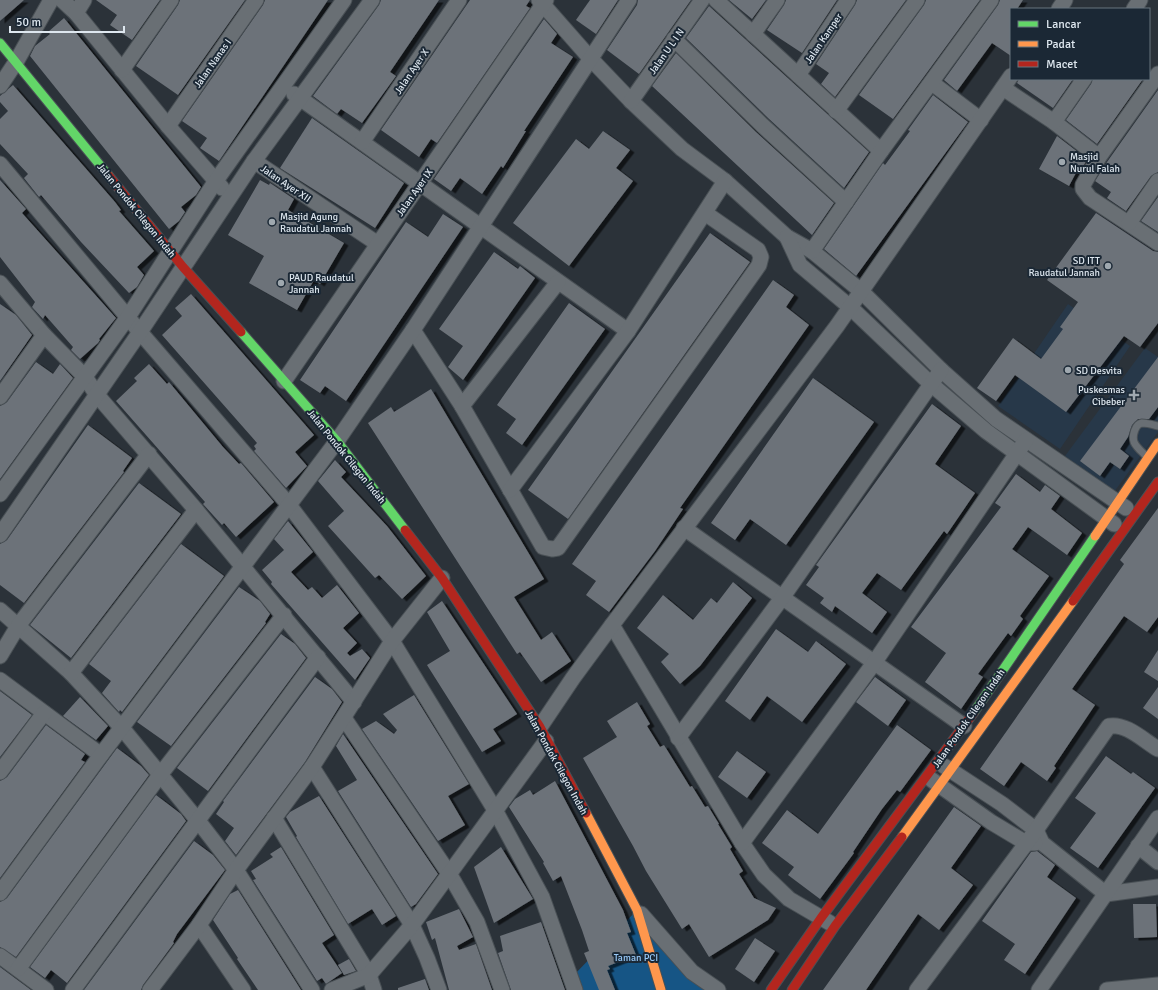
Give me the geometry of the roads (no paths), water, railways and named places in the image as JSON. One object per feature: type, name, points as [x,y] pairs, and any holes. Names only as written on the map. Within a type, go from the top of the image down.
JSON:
[{"type":"street","points":[[0,86],[16,62],[51,0]]},
{"type":"street","points":[[62,0],[76,13],[215,182],[231,196]]},
{"type":"street","points":[[76,13],[84,0]]},
{"type":"street","points":[[122,70],[171,0]]},
{"type":"street","name":"Jalan Nanas I","points":[[168,126],[256,0]]},
{"type":"street","points":[[0,494],[128,316],[215,182],[342,0]]},
{"type":"street","points":[[0,535],[140,332],[254,162],[372,0]]},
{"type":"street","name":"Jalan Ayer X","points":[[362,142],[459,0]]},
{"type":"street","points":[[0,893],[101,755],[337,441],[413,330],[629,0]]},
{"type":"street","name":"Jalan U L I N","points":[[630,101],[702,0]]},
{"type":"street","points":[[716,0],[881,151]]},
{"type":"street","points":[[753,34],[777,0]]},
{"type":"street","name":"Jalan Kamper","points":[[798,75],[848,0]]},
{"type":"street","points":[[836,111],[917,0]]},
{"type":"street","points":[[812,251],[881,151],[991,0]]},
{"type":"street","points":[[543,1],[590,58],[630,101],[682,149],[725,181],[787,237],[812,251],[861,291],[941,370],[996,419],[1135,516]]},
{"type":"street","name":"Jalan Ayer IX","points":[[284,381],[543,1]]},
{"type":"street","points":[[674,40],[762,125],[846,202]]},
{"type":"street","name":"Jalan Pondok Cilegon Indah","points":[[0,43],[170,252],[337,441],[442,578],[540,727],[546,741],[637,910],[661,990]]},
{"type":"street","points":[[1158,74],[1099,157],[1083,185],[1083,189],[1090,198],[1158,243]]},
{"type":"street","points":[[1054,122],[1083,80]]},
{"type":"street","points":[[540,727],[573,678],[612,625],[850,308],[1007,82],[1054,122],[1099,157]]},
{"type":"street","points":[[932,83],[981,120]]},
{"type":"street","points":[[283,86],[628,331]]},
{"type":"street","name":"Jalan Ayer XII","points":[[254,162],[378,244]]},
{"type":"street","points":[[0,164],[140,332],[289,505],[392,641],[495,810],[542,896],[576,990]]},
{"type":"street","points":[[510,490],[628,331],[725,181]]},
{"type":"street","points":[[1128,223],[1158,181]]},
{"type":"street","points":[[413,330],[462,406],[543,547],[552,549],[558,548],[759,265],[761,257],[758,250],[705,213]]},
{"type":"street","points":[[787,237],[800,265],[850,308],[931,384],[986,431],[1123,530]]},
{"type":"street","points":[[462,406],[558,282]]},
{"type":"street","points":[[2,289],[85,377],[97,395],[149,454],[243,566],[354,702]]},
{"type":"street","points":[[0,397],[44,335]]},
{"type":"street","points":[[678,738],[782,598],[941,370]]},
{"type":"street","points":[[742,843],[874,663],[1026,440]]},
{"type":"street","name":"Jalan Pondok Cilegon Indah","points":[[771,990],[821,918],[964,726],[1158,443]]},
{"type":"street","points":[[0,656],[18,626],[149,454]]},
{"type":"street","name":"Jalan Pondok Cilegon Indah","points":[[792,990],[835,926],[951,772],[1158,482]]},
{"type":"street","points":[[71,673],[196,510]]},
{"type":"street","points":[[684,528],[964,726]]},
{"type":"street","points":[[150,990],[199,925],[236,870],[312,767],[392,641],[442,578]]},
{"type":"street","points":[[0,610],[71,673],[122,728],[236,870],[312,990]]},
{"type":"street","points":[[18,969],[160,775],[284,616]]},
{"type":"street","points":[[612,625],[678,738],[742,843],[764,875],[789,899],[835,926]]},
{"type":"street","points":[[73,990],[199,822],[318,657]]},
{"type":"street","points":[[0,680],[101,755]]},
{"type":"street","points":[[0,772],[44,713]]},
{"type":"street","points":[[344,718],[450,875],[476,922],[502,990]]},
{"type":"street","points":[[917,990],[1026,843],[1039,836],[1109,726],[1118,724],[1158,749]]},
{"type":"street","points":[[332,990],[369,975],[412,926],[546,741]]},
{"type":"street","points":[[938,761],[951,772],[1002,804],[1106,894],[1158,887]]},
{"type":"street","points":[[312,767],[412,926],[427,958],[439,990]]},
{"type":"street","points":[[927,777],[991,822],[1026,843]]},
{"type":"street","points":[[274,818],[369,975],[374,990]]},
{"type":"street","points":[[1039,990],[1158,818]]},
{"type":"street","points":[[1138,846],[1158,862]]},
{"type":"street","name":"Jalan Pondok Cilegon Indah","points":[[637,910],[692,972],[718,990]]},
{"type":"street","points":[[199,925],[243,990]]},
{"type":"street","points":[[654,969],[678,955]]},
{"type":"street","points":[[0,956],[46,990]]},
{"type":"street","points":[[1106,990],[1158,985]]},
{"type":"lane","points":[[1148,458],[1134,443],[1133,436],[1139,425],[1142,423],[1158,426]]},
{"type":"place","name":"Masjid Nurul Falah","points":[[1062,162]]},
{"type":"place","name":"Masjid Agung Raudatul Jannah","points":[[272,222]]},
{"type":"place","name":"SD ITT Raudatul Jannah","points":[[1108,266]]},
{"type":"place","name":"PAUD Raudatul Jannah","points":[[281,283]]},
{"type":"place","name":"SD Desvita","points":[[1068,370]]},
{"type":"place","name":"Puskesmas Cibeber","points":[[1134,395]]},
{"type":"park label","name":"Taman PCI","points":[[636,957]]}]
